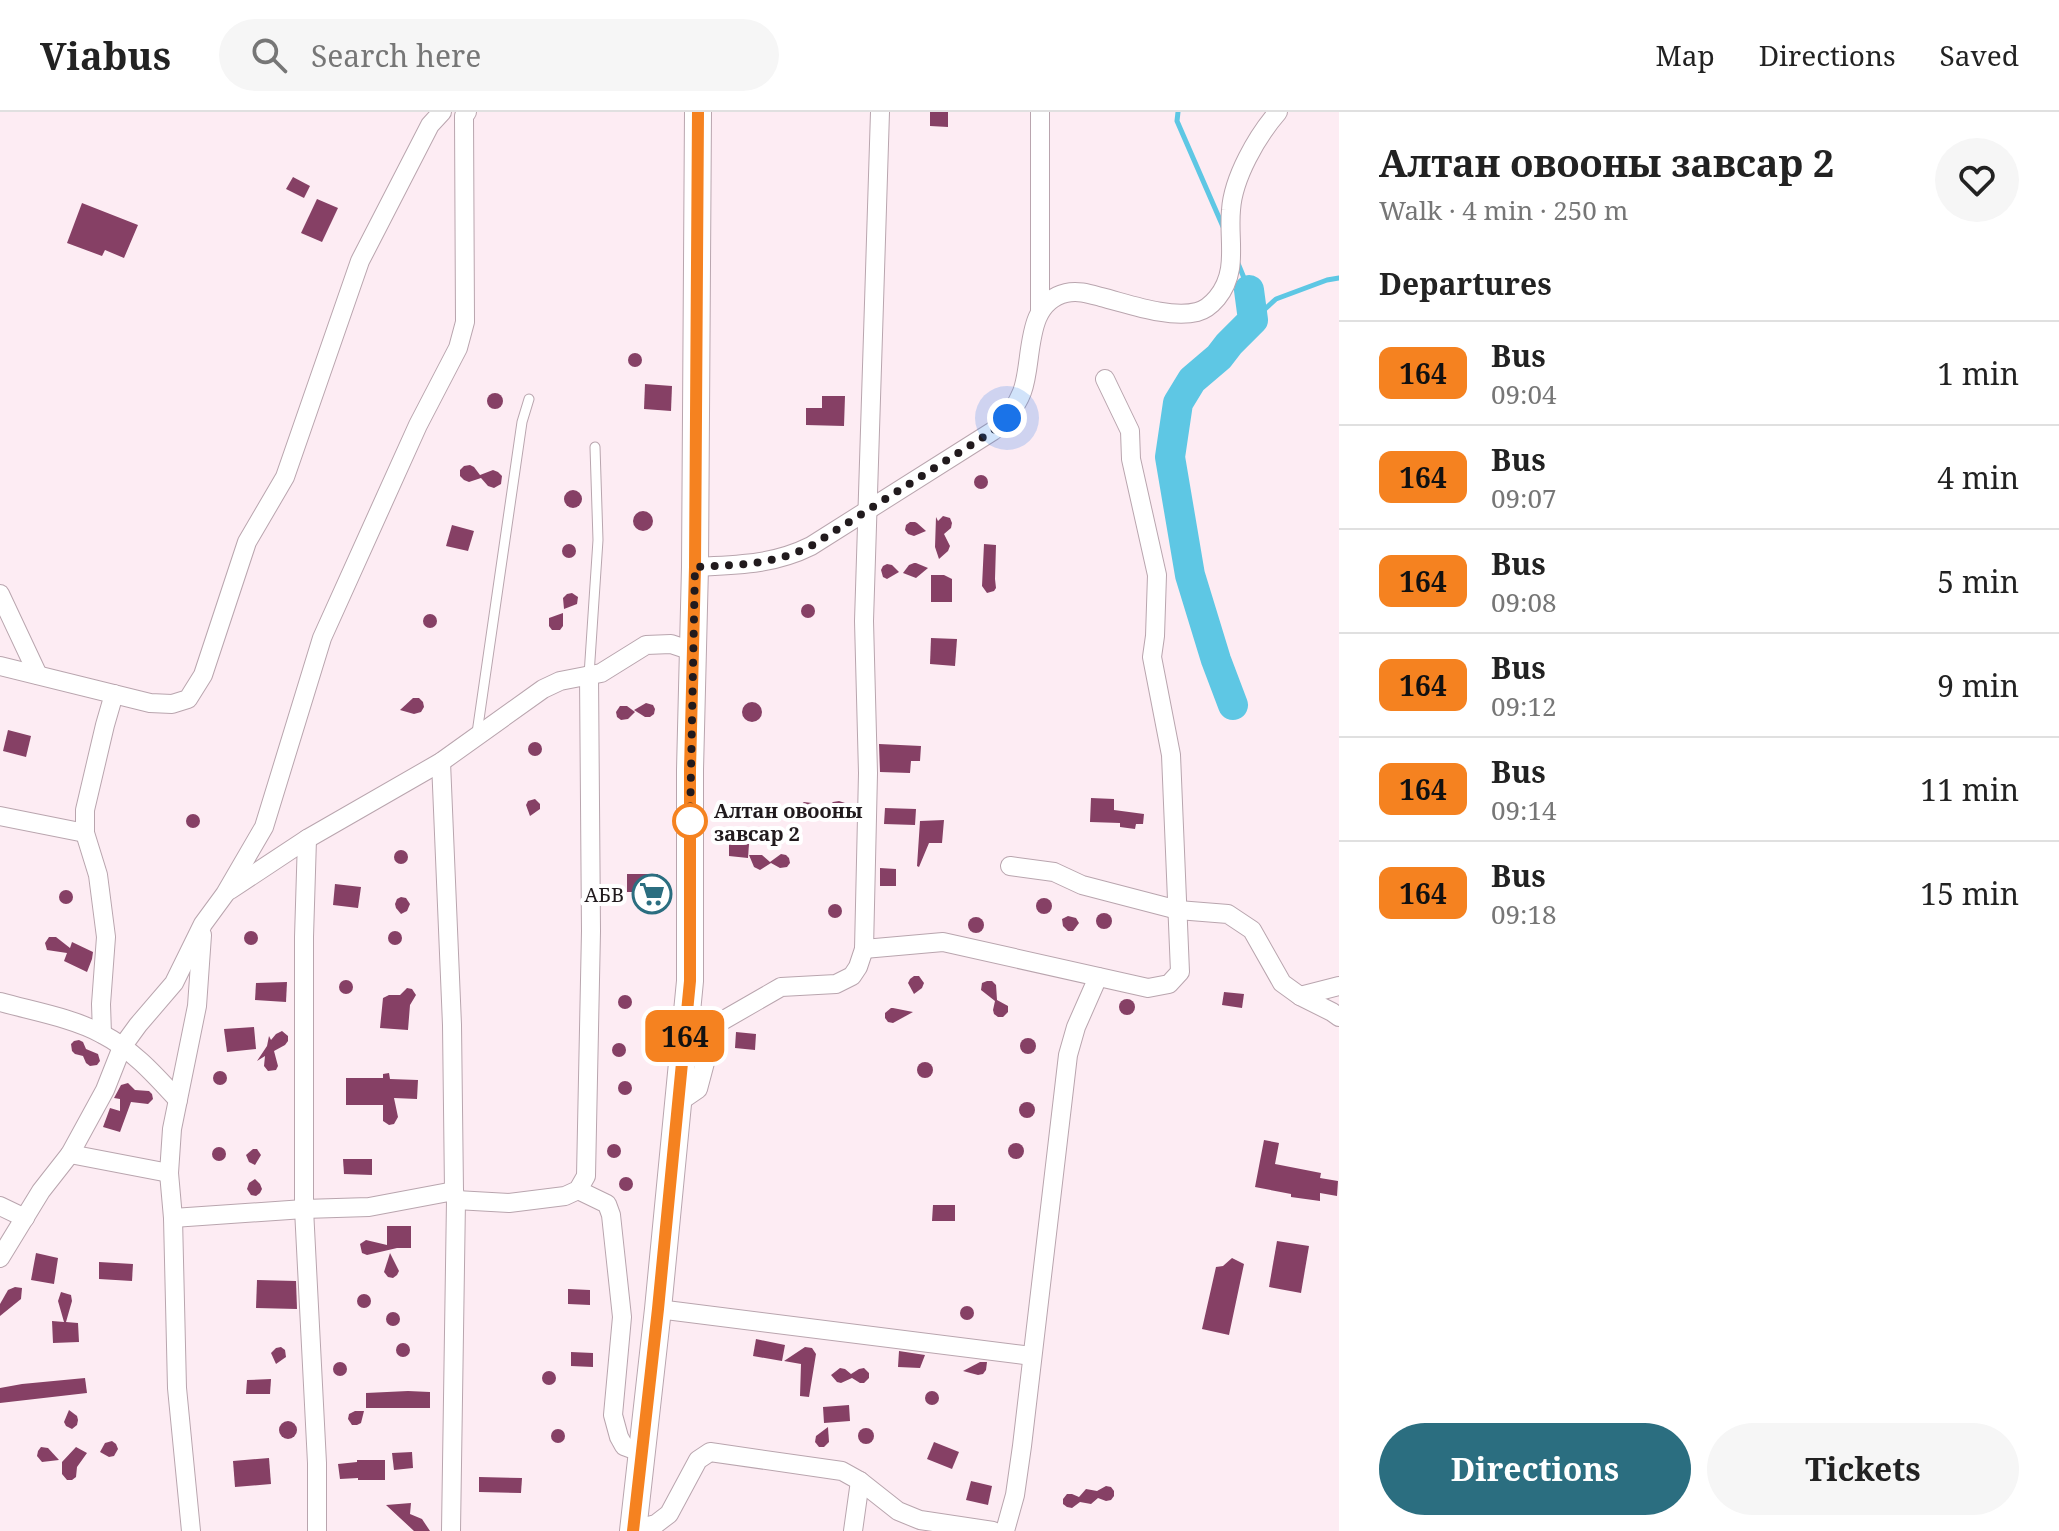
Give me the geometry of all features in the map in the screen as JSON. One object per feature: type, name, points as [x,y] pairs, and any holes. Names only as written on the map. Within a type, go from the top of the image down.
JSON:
[{"type":"main road","points":[[645,1529],[643,1453],[690,981],[698,112]]},
{"type":"street","points":[[0,666],[150,703],[172,704],[188,699],[203,675],[247,542],[285,477],[360,261],[430,125],[442,112]]},
{"type":"street","points":[[0,1258],[41,1191],[70,1154],[105,1090],[122,1047],[174,983],[203,924],[225,894],[264,827],[322,638],[418,425],[458,348],[465,322],[464,116],[467,112]]},
{"type":"street","points":[[679,1102],[698,1089],[715,1025],[781,987],[836,984],[852,976],[864,949],[868,773],[864,621],[880,112]]},
{"type":"street","points":[[695,567],[740,565],[791,556],[993,431],[1007,418],[1024,388],[1032,335],[1040,310],[1040,112]]},
{"type":"street","points":[[1040,310],[1060,295],[1078,291],[1175,313],[1196,313],[1211,304],[1229,278],[1231,208],[1236,187],[1244,165],[1278,112]]},
{"type":"street","points":[[864,949],[943,942],[1148,988],[1169,984],[1180,972],[1171,755],[1152,657],[1157,575],[1131,459],[1130,431],[1105,379]]},
{"type":"street","points":[[0,594],[38,675]]},
{"type":"street","points":[[225,894],[307,839],[441,762],[543,689],[560,681],[601,673],[646,645],[671,644],[692,651]]},
{"type":"street","points":[[173,1218],[369,1207],[455,1196],[509,1203],[565,1196],[578,1190],[586,1176],[591,946],[589,675]]},
{"type":"street","points":[[102,1034],[106,937],[98,875],[85,833],[85,810],[114,694]]},
{"type":"street","points":[[441,762],[452,1025],[455,1196],[451,1531]]},
{"type":"street","points":[[0,816],[85,833]]},
{"type":"street","points":[[307,839],[304,1209],[317,1463],[317,1531]]},
{"type":"street","points":[[1010,866],[1054,872],[1082,885],[1178,910],[1228,914],[1252,930],[1282,983],[1339,1017]]},
{"type":"street","points":[[191,1531],[177,1388],[169,1173],[172,1129],[197,1006],[203,924]]},
{"type":"street","points":[[1005,1531],[1015,1495],[1068,1055],[1076,1027],[1098,977]]},
{"type":"street","points":[[1300,996],[1339,986]]},
{"type":"street","points":[[0,1002],[102,1034],[137,1057],[178,1100]]},
{"type":"street","points":[[70,1154],[169,1173]]},
{"type":"street","points":[[578,1190],[607,1204],[611,1215],[622,1317],[613,1415],[624,1446],[643,1453]]},
{"type":"street","points":[[0,1206],[25,1218]]},
{"type":"street","points":[[658,1309],[1032,1356]]},
{"type":"street","points":[[645,1529],[669,1514],[698,1460],[710,1452],[842,1471],[898,1511],[920,1520],[993,1531]]},
{"type":"street","points":[[853,1531],[860,1481]]},
{"type":"lane","points":[[476,736],[522,422],[529,399]]},
{"type":"lane","points":[[589,675],[598,540],[595,447]]},
{"type":"building","points":[[930,112],[948,112],[948,127],[930,126]]},
{"type":"building","points":[[293,177],[310,186],[304,198],[286,189]]},
{"type":"building","points":[[317,199],[338,208],[322,242],[301,233]]},
{"type":"building","points":[[82,203],[138,225],[124,258],[105,250],[102,256],[67,243]]},
{"type":"building","points":[[635,353],[642,360],[635,367],[628,360]]},
{"type":"building","points":[[645,384],[672,386],[671,411],[644,409]]},
{"type":"building","points":[[492,393],[498,393],[503,401],[501,407],[492,409],[487,404],[487,398]]},
{"type":"building","points":[[822,396],[845,396],[844,426],[806,425],[806,408],[822,408]]},
{"type":"building","points":[[470,465],[480,475],[493,470],[498,472],[502,476],[501,484],[494,488],[481,478],[469,482],[464,480],[460,470]]},
{"type":"building","points":[[981,475],[988,482],[981,489],[974,482]]},
{"type":"building","points":[[573,490],[582,499],[573,508],[564,499]]},
{"type":"building","points":[[643,511],[650,514],[653,521],[650,528],[643,531],[636,528],[633,521],[636,514]]},
{"type":"building","points":[[943,516],[950,518],[952,523],[944,534],[950,546],[939,559],[935,547],[936,517],[938,521]]},
{"type":"building","points":[[915,522],[926,531],[914,536],[908,534],[906,525]]},
{"type":"building","points":[[452,525],[474,531],[468,551],[446,546]]},
{"type":"building","points":[[569,544],[576,551],[569,558],[562,551]]},
{"type":"building","points":[[984,544],[996,545],[996,588],[987,593],[982,586]]},
{"type":"building","points":[[916,563],[928,568],[916,578],[903,573],[909,565]]},
{"type":"building","points":[[887,564],[899,572],[887,579],[881,570]]},
{"type":"building","points":[[931,575],[944,575],[952,579],[952,602],[931,602]]},
{"type":"building","points":[[572,593],[578,597],[577,604],[564,609],[563,598]]},
{"type":"building","points":[[808,604],[815,611],[808,618],[801,611]]},
{"type":"building","points":[[563,613],[563,626],[560,630],[552,630],[549,618]]},
{"type":"building","points":[[430,614],[437,621],[430,628],[423,621]]},
{"type":"building","points":[[931,638],[957,639],[955,666],[930,664]]},
{"type":"building","points":[[413,698],[423,702],[421,712],[414,714],[400,710]]},
{"type":"building","points":[[752,702],[759,705],[762,712],[759,719],[752,722],[745,719],[742,712],[745,705]]},
{"type":"building","points":[[646,703],[655,709],[650,717],[634,710]]},
{"type":"building","points":[[620,706],[627,706],[635,712],[628,719],[621,720],[616,712]]},
{"type":"building","points":[[8,730],[31,736],[26,757],[3,751]]},
{"type":"building","points":[[535,742],[542,749],[535,756],[528,749]]},
{"type":"building","points":[[879,744],[921,746],[920,761],[911,761],[910,773],[880,772]]},
{"type":"building","points":[[1091,798],[1114,799],[1114,810],[1144,814],[1143,824],[1136,824],[1135,829],[1120,827],[1120,823],[1090,822]]},
{"type":"building","points":[[535,799],[540,809],[530,816],[526,805]]},
{"type":"building","points":[[839,801],[845,803],[848,812],[839,820],[823,811]]},
{"type":"building","points":[[804,802],[812,803],[817,810],[809,817],[798,812]]},
{"type":"building","points":[[885,808],[916,809],[915,825],[884,824]]},
{"type":"building","points":[[193,814],[200,821],[193,828],[186,821]]},
{"type":"building","points":[[944,820],[942,843],[929,843],[917,866],[920,821]]},
{"type":"building","points":[[729,840],[749,844],[748,858],[729,856]]},
{"type":"building","points":[[401,850],[408,857],[401,864],[394,857]]},
{"type":"building","points":[[781,854],[789,858],[787,867],[780,868],[771,863],[760,870],[754,867],[749,855],[762,855],[770,862]]},
{"type":"building","points":[[880,868],[896,869],[896,886],[880,886]]},
{"type":"building","points":[[627,874],[658,874],[658,892],[627,892]]},
{"type":"building","points":[[335,884],[361,887],[358,908],[333,905]]},
{"type":"building","points":[[66,890],[73,897],[66,904],[59,897]]},
{"type":"building","points":[[401,897],[410,904],[407,911],[401,914],[395,904]]},
{"type":"building","points":[[1044,898],[1050,900],[1050,912],[1044,914],[1038,912],[1036,906],[1038,900]]},
{"type":"building","points":[[835,904],[842,911],[835,918],[828,911]]},
{"type":"building","points":[[1104,913],[1110,915],[1110,927],[1104,929],[1098,927],[1096,921],[1098,915]]},
{"type":"building","points":[[1068,916],[1076,918],[1079,923],[1073,931],[1063,926],[1062,919]]},
{"type":"building","points":[[976,917],[984,925],[976,933],[968,925]]},
{"type":"building","points":[[251,931],[258,938],[251,945],[244,938]]},
{"type":"building","points":[[395,931],[402,938],[395,945],[388,938]]},
{"type":"building","points":[[49,937],[56,937],[70,948],[72,942],[93,952],[87,972],[64,961],[67,953],[47,950],[45,943]]},
{"type":"building","points":[[914,976],[919,976],[924,983],[914,994],[908,983]]},
{"type":"building","points":[[346,980],[353,987],[346,994],[339,987]]},
{"type":"building","points":[[987,981],[996,985],[997,1000],[1008,1006],[1008,1012],[1003,1017],[994,1014],[995,1001],[981,990],[982,983]]},
{"type":"building","points":[[287,982],[286,1002],[255,1000],[256,983]]},
{"type":"building","points":[[407,988],[416,995],[410,1005],[408,1030],[380,1028],[383,998],[400,995]]},
{"type":"building","points":[[1224,992],[1244,994],[1242,1008],[1222,1005]]},
{"type":"building","points":[[625,995],[632,1002],[625,1009],[618,1002]]},
{"type":"building","points":[[1127,999],[1135,1007],[1127,1015],[1119,1007]]},
{"type":"building","points":[[891,1008],[913,1012],[893,1023],[885,1018],[885,1013]]},
{"type":"building","points":[[254,1027],[256,1049],[227,1052],[224,1029]]},
{"type":"building","points":[[282,1031],[288,1036],[288,1041],[274,1051],[278,1066],[276,1070],[268,1071],[264,1066],[265,1056],[257,1061],[267,1046],[269,1036],[271,1040]]},
{"type":"building","points":[[736,1032],[756,1034],[755,1050],[735,1048]]},
{"type":"building","points":[[1028,1038],[1034,1040],[1034,1052],[1028,1054],[1022,1052],[1020,1046],[1022,1040]]},
{"type":"building","points":[[79,1040],[86,1049],[98,1054],[100,1061],[97,1065],[90,1066],[83,1056],[72,1051],[71,1044]]},
{"type":"building","points":[[619,1043],[626,1050],[619,1057],[612,1050]]},
{"type":"building","points":[[925,1062],[931,1064],[931,1076],[925,1078],[919,1076],[917,1070],[919,1064]]},
{"type":"building","points":[[220,1071],[227,1078],[220,1085],[213,1078]]},
{"type":"building","points":[[389,1073],[390,1079],[418,1080],[417,1099],[394,1098],[398,1117],[394,1124],[383,1121],[383,1105],[346,1105],[346,1078],[383,1078],[383,1074]]},
{"type":"building","points":[[625,1081],[632,1088],[625,1095],[618,1088]]},
{"type":"building","points":[[128,1083],[135,1090],[149,1091],[153,1099],[148,1104],[131,1102],[120,1132],[103,1127],[110,1108],[120,1111],[120,1099],[114,1098],[121,1085]]},
{"type":"building","points":[[1027,1102],[1033,1104],[1033,1116],[1027,1118],[1021,1116],[1019,1110],[1021,1104]]},
{"type":"building","points":[[1264,1140],[1279,1143],[1275,1164],[1321,1173],[1320,1178],[1338,1181],[1337,1196],[1320,1193],[1320,1201],[1255,1187]]},
{"type":"building","points":[[1016,1143],[1022,1145],[1022,1157],[1016,1159],[1010,1157],[1008,1151],[1010,1145]]},
{"type":"building","points":[[614,1144],[621,1151],[614,1158],[607,1151]]},
{"type":"building","points":[[219,1147],[226,1154],[219,1161],[212,1154]]},
{"type":"building","points":[[253,1149],[261,1155],[255,1165],[249,1162],[246,1155]]},
{"type":"building","points":[[343,1159],[372,1159],[372,1175],[344,1174]]},
{"type":"building","points":[[626,1177],[633,1184],[626,1191],[619,1184]]},
{"type":"building","points":[[255,1179],[262,1189],[256,1196],[247,1189]]},
{"type":"building","points":[[933,1205],[955,1205],[955,1221],[932,1221]]},
{"type":"building","points":[[387,1226],[411,1226],[411,1248],[367,1255],[362,1253],[360,1244],[366,1240],[387,1245]]},
{"type":"building","points":[[1277,1241],[1309,1246],[1301,1293],[1269,1287]]},
{"type":"building","points":[[36,1253],[58,1258],[54,1284],[31,1280]]},
{"type":"building","points":[[390,1253],[399,1271],[393,1278],[384,1272]]},
{"type":"building","points":[[1232,1258],[1244,1264],[1229,1335],[1202,1329],[1216,1267],[1223,1266]]},
{"type":"building","points":[[99,1262],[133,1264],[132,1281],[99,1279]]},
{"type":"building","points":[[257,1280],[296,1281],[297,1309],[256,1308]]},
{"type":"building","points":[[22,1288],[21,1299],[0,1316],[0,1304],[8,1290]]},
{"type":"building","points":[[568,1289],[590,1290],[590,1305],[568,1304]]},
{"type":"building","points":[[61,1292],[71,1295],[66,1322],[78,1323],[79,1342],[53,1343],[52,1321],[64,1322],[58,1301]]},
{"type":"building","points":[[364,1294],[371,1301],[364,1308],[357,1301]]},
{"type":"building","points":[[967,1306],[974,1313],[967,1320],[960,1313]]},
{"type":"building","points":[[393,1312],[400,1319],[393,1326],[386,1319]]},
{"type":"building","points":[[756,1339],[785,1345],[782,1361],[753,1356]]},
{"type":"building","points":[[403,1343],[410,1350],[403,1357],[396,1350]]},
{"type":"building","points":[[281,1347],[286,1357],[276,1364],[271,1353]]},
{"type":"building","points":[[805,1347],[812,1348],[816,1354],[809,1397],[800,1396],[801,1364],[784,1361]]},
{"type":"building","points":[[899,1351],[925,1355],[920,1368],[898,1367]]},
{"type":"building","points":[[571,1352],[593,1353],[593,1367],[571,1366]]},
{"type":"building","points":[[340,1362],[347,1369],[340,1376],[333,1369]]},
{"type":"building","points":[[980,1362],[987,1362],[983,1374],[963,1371]]},
{"type":"building","points":[[840,1368],[851,1374],[864,1368],[869,1378],[864,1383],[852,1378],[837,1382],[831,1375]]},
{"type":"building","points":[[549,1371],[556,1378],[549,1385],[542,1378]]},
{"type":"building","points":[[85,1378],[87,1393],[0,1403],[0,1388]]},
{"type":"building","points":[[271,1379],[270,1394],[246,1394],[247,1380]]},
{"type":"building","points":[[932,1391],[939,1398],[932,1405],[925,1398]]},
{"type":"building","points":[[430,1392],[430,1408],[366,1408],[366,1393]]},
{"type":"building","points":[[849,1405],[850,1421],[824,1423],[823,1407]]},
{"type":"building","points":[[69,1410],[78,1420],[72,1429],[64,1422]]},
{"type":"building","points":[[364,1411],[361,1423],[352,1425],[349,1414]]},
{"type":"building","points":[[288,1421],[297,1430],[288,1439],[279,1430]]},
{"type":"building","points":[[828,1427],[829,1442],[819,1447],[815,1442],[816,1436]]},
{"type":"building","points":[[866,1428],[874,1436],[866,1444],[858,1436]]},
{"type":"building","points":[[558,1429],[565,1436],[558,1443],[551,1436]]},
{"type":"building","points":[[112,1441],[118,1449],[114,1456],[100,1452],[105,1443]]},
{"type":"building","points":[[934,1442],[959,1452],[952,1469],[927,1459]]},
{"type":"building","points":[[41,1447],[48,1448],[59,1460],[42,1462],[37,1456]]},
{"type":"building","points":[[76,1447],[87,1453],[77,1467],[76,1477],[67,1480],[62,1474],[62,1462]]},
{"type":"building","points":[[412,1452],[413,1468],[394,1470],[392,1453]]},
{"type":"building","points":[[269,1458],[271,1484],[235,1487],[233,1461]]},
{"type":"building","points":[[385,1460],[385,1480],[340,1479],[338,1464]]},
{"type":"building","points":[[479,1477],[522,1478],[521,1493],[479,1492]]},
{"type":"building","points":[[971,1481],[992,1486],[988,1505],[966,1500]]},
{"type":"building","points":[[1106,1486],[1114,1491],[1111,1500],[1098,1498],[1091,1504],[1080,1502],[1072,1508],[1063,1504],[1067,1494],[1079,1497],[1086,1489],[1097,1491]]},
{"type":"building","points":[[411,1503],[410,1514],[422,1519],[430,1531],[414,1531],[386,1505]]},
{"type":"waterway","points":[[1178,112],[1177,121],[1224,229]]},
{"type":"waterway","points":[[1237,261],[1249,290]]},
{"type":"waterway","points":[[1253,320],[1276,299],[1339,278]]},
{"type":"waterway","points":[[1233,705],[1190,575],[1170,457],[1178,403],[1192,380],[1219,357],[1253,320],[1249,290]]},
{"type":"bus line","name":"164","points":[[633,1531],[690,981],[698,112]]},
{"type":"place","name":"Алтан овооны завсар 2","points":[[690,821]]},
{"type":"place","name":"АБВ","points":[[652,894]]},
{"type":"route","points":[[690,821],[695,567],[740,565],[791,556],[993,431],[1007,418]]}]
